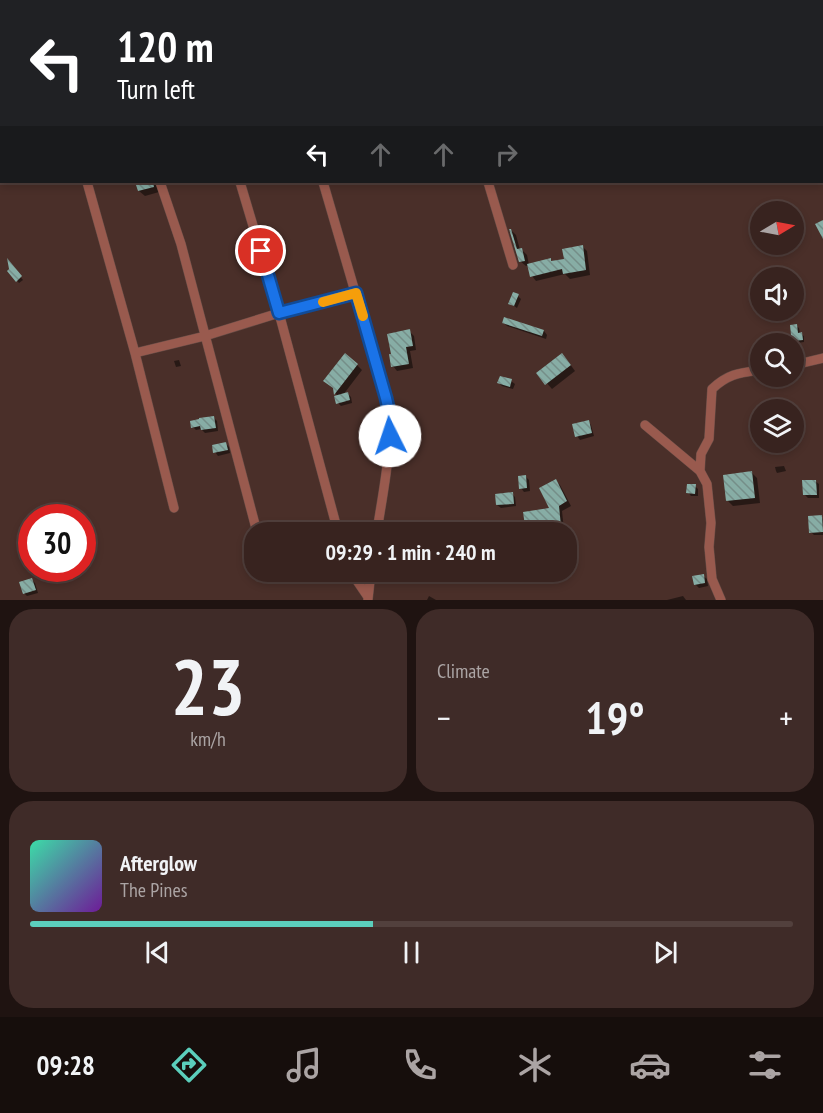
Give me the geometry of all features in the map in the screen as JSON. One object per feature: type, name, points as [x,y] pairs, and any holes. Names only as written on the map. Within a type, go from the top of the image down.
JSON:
[{"type":"street","points":[[87,183],[135,353],[174,508]]},
{"type":"street","points":[[160,183],[181,244],[254,522]]},
{"type":"street","points":[[240,183],[279,313],[335,522]]},
{"type":"street","points":[[325,183],[390,416],[387,464],[378,522]]},
{"type":"street","points":[[488,183],[513,265]]},
{"type":"street","points":[[135,353],[205,336],[279,313],[356,293]]},
{"type":"street","points":[[804,363],[823,358]]},
{"type":"street","points":[[700,471],[701,454],[709,439],[712,389],[729,376],[750,371]]},
{"type":"street","points":[[645,425],[700,471],[707,483],[711,524],[709,548],[712,579],[720,600]]},
{"type":"street","points":[[357,582],[368,599]]},
{"type":"street","points":[[368,599],[370,582]]},
{"type":"building","points":[[135,183],[153,183],[154,187],[138,191]]},
{"type":"building","points":[[823,220],[823,239],[815,224]]},
{"type":"building","points":[[509,229],[511,229],[517,249],[522,248],[525,261],[519,262]]},
{"type":"building","points":[[583,245],[586,270],[563,274],[562,269],[530,277],[527,264],[551,258],[551,261],[564,259],[562,249]]},
{"type":"building","points":[[7,258],[22,276],[16,282],[7,271],[9,269]]},
{"type":"building","points":[[513,292],[519,294],[514,306],[508,304]]},
{"type":"building","points":[[504,317],[544,330],[542,336],[502,323]]},
{"type":"building","points":[[797,324],[798,333],[791,333],[790,325]]},
{"type":"building","points":[[410,329],[413,346],[406,347],[409,364],[391,367],[387,334]]},
{"type":"building","points":[[345,353],[358,364],[334,395],[333,388],[323,381]]},
{"type":"building","points":[[562,353],[571,365],[545,385],[536,373]]},
{"type":"building","points":[[500,376],[512,379],[510,387],[497,383]]},
{"type":"building","points":[[348,392],[350,400],[336,404],[334,396]]},
{"type":"building","points":[[214,416],[216,428],[201,430],[200,426],[191,428],[190,421]]},
{"type":"building","points":[[589,420],[592,433],[575,437],[572,424]]},
{"type":"building","points":[[226,442],[228,450],[213,453],[212,445]]},
{"type":"building","points":[[752,471],[755,498],[726,501],[723,475]]},
{"type":"building","points":[[526,475],[527,488],[519,489],[518,476]]},
{"type":"building","points":[[556,479],[567,501],[559,506],[561,522],[524,522],[523,512],[549,508],[539,488]]},
{"type":"building","points":[[802,480],[816,480],[817,495],[803,495]]},
{"type":"building","points":[[687,484],[696,484],[695,494],[686,493]]},
{"type":"building","points":[[513,492],[514,504],[496,505],[495,494]]},
{"type":"building","points":[[822,515],[823,532],[809,533],[808,516]]},
{"type":"building","points":[[704,574],[705,583],[694,585],[692,576]]},
{"type":"building","points":[[19,582],[33,582],[36,590],[23,594]]},
{"type":"slow traffic","points":[[323,302],[356,293],[363,316]]},
{"type":"route","points":[[261,251],[279,313],[356,293],[386,398],[390,416],[390,436]]}]
